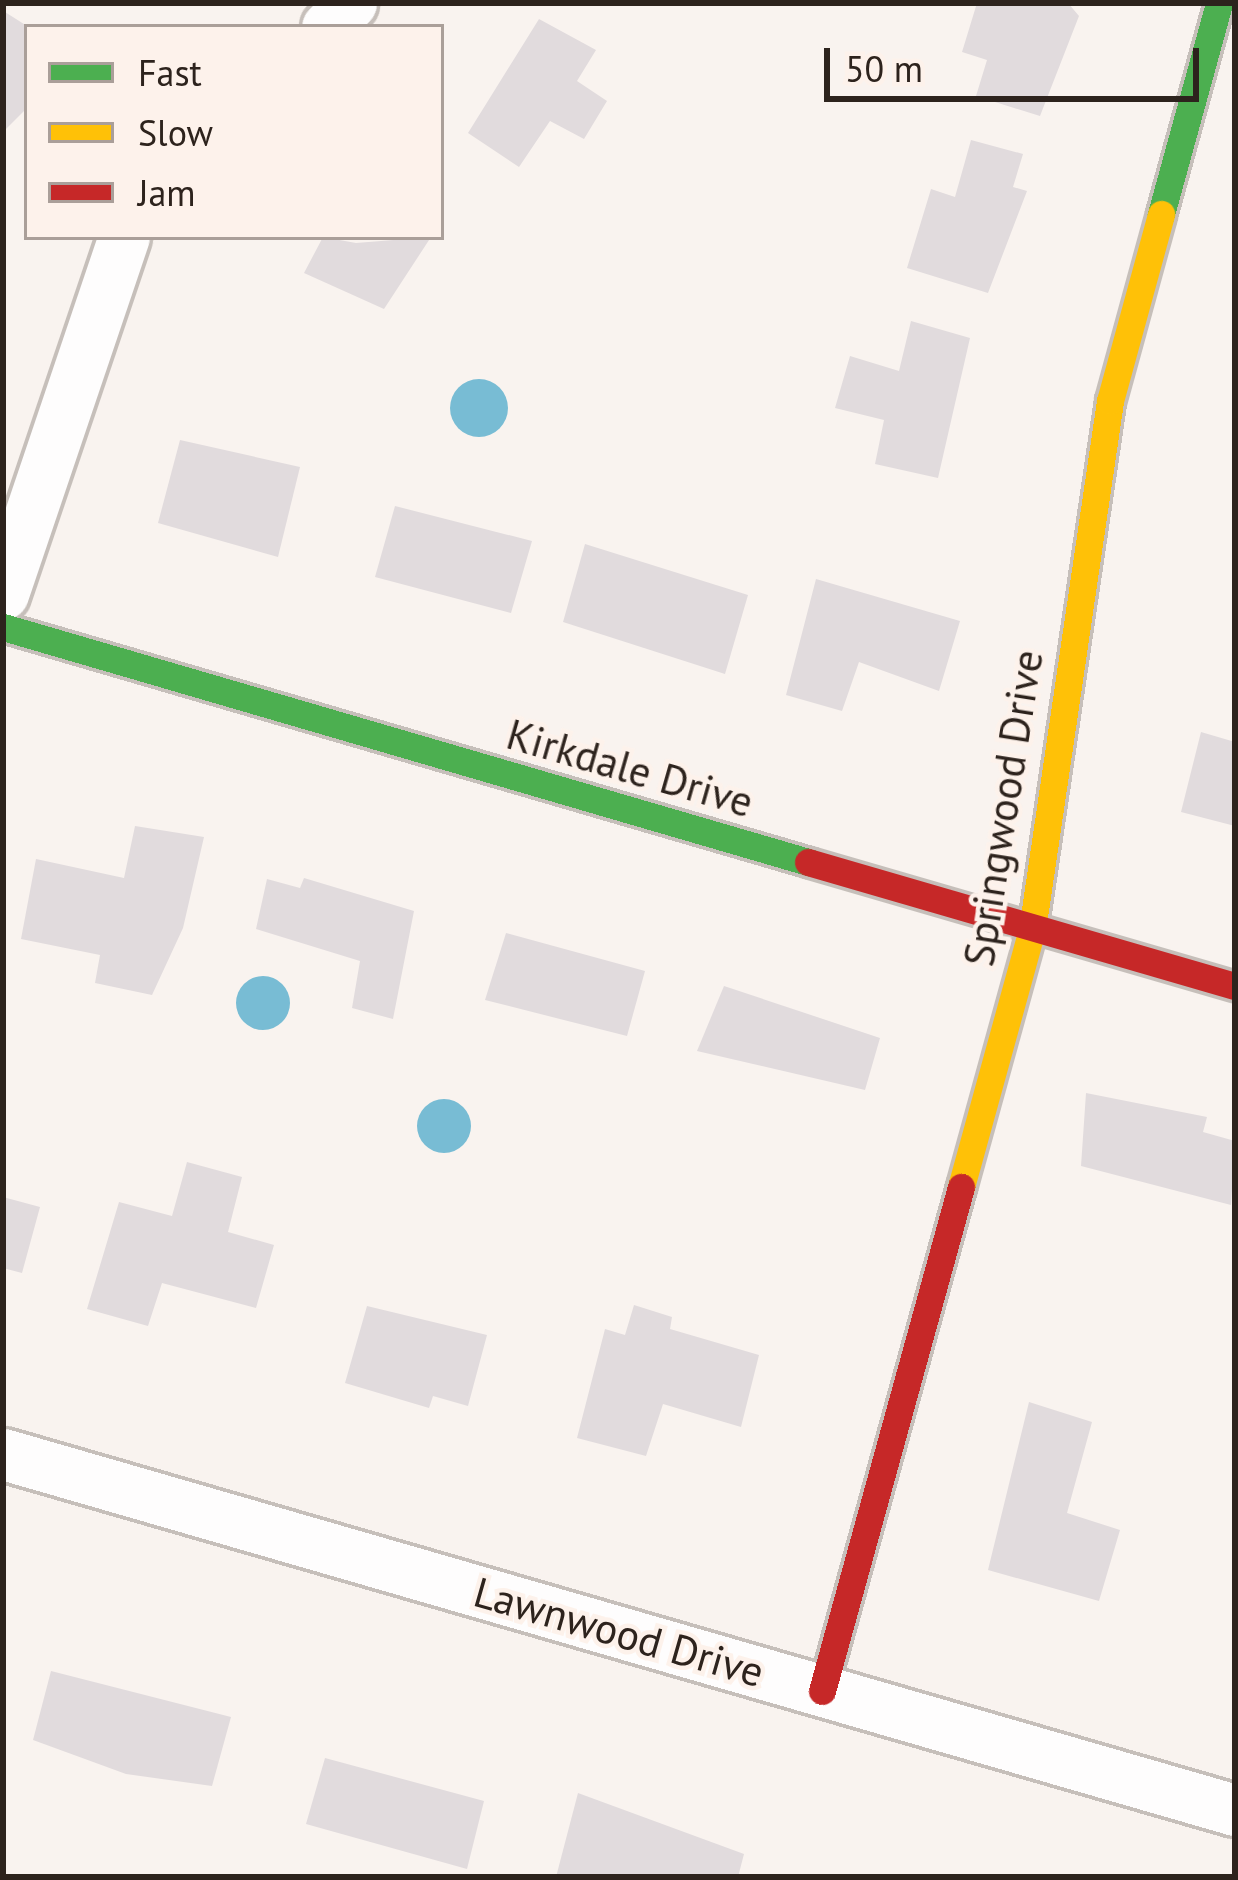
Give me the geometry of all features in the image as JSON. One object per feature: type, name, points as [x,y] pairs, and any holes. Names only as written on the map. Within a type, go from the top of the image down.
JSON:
[{"type":"street","name":"Springwood Drive","points":[[822,1691],[1032,930],[1110,401],[1219,3]]},
{"type":"street","points":[[3,594],[123,240]]},
{"type":"street","name":"Kirkdale Drive","points":[[3,627],[1235,986]]},
{"type":"street","name":"Lawnwood Drive","points":[[3,1454],[1235,1810]]},
{"type":"water","points":[[479,379],[499,388],[508,408],[499,428],[479,437],[459,428],[450,408],[459,388]]},
{"type":"water","points":[[263,976],[282,984],[290,1003],[282,1022],[263,1030],[244,1022],[236,1003],[244,984]]},
{"type":"water","points":[[444,1099],[463,1107],[471,1126],[463,1145],[444,1153],[425,1145],[417,1126],[425,1107]]},
{"type":"building","points":[[977,3],[1068,3],[1079,16],[1040,116],[976,96],[987,60],[962,52]]},
{"type":"building","points":[[5,12],[24,24],[24,111],[3,132]]},
{"type":"building","points":[[539,19],[596,50],[577,81],[607,101],[584,139],[550,121],[519,167],[468,133]]},
{"type":"building","points":[[971,140],[1023,154],[1013,187],[1027,191],[988,293],[907,268],[931,189],[955,197]]},
{"type":"building","points":[[321,240],[429,240],[384,309],[304,273]]},
{"type":"building","points":[[911,321],[970,338],[938,478],[875,464],[884,420],[835,408],[850,356],[899,371]]},
{"type":"building","points":[[180,440],[300,467],[278,557],[158,523]]},
{"type":"building","points":[[395,506],[532,541],[511,613],[375,577]]},
{"type":"building","points":[[585,544],[748,595],[725,674],[563,622]]},
{"type":"building","points":[[816,579],[960,621],[939,691],[859,662],[842,711],[786,695]]},
{"type":"building","points":[[1201,732],[1235,742],[1235,826],[1181,812]]},
{"type":"building","points":[[135,826],[204,837],[183,928],[152,995],[95,983],[100,955],[21,939],[36,859],[124,878]]},
{"type":"building","points":[[304,878],[414,911],[393,1019],[352,1008],[360,961],[256,929],[267,879],[300,888]]},
{"type":"building","points":[[506,933],[645,971],[627,1036],[485,1000]]},
{"type":"building","points":[[724,986],[880,1038],[865,1090],[697,1051]]},
{"type":"building","points":[[1086,1093],[1207,1117],[1203,1132],[1235,1141],[1231,1205],[1081,1166]]},
{"type":"building","points":[[187,1162],[242,1177],[228,1232],[274,1245],[256,1308],[162,1283],[148,1326],[87,1309],[119,1202],[172,1216]]},
{"type":"building","points":[[3,1197],[40,1207],[22,1273],[3,1268]]},
{"type":"building","points":[[634,1305],[672,1317],[670,1329],[759,1355],[741,1427],[663,1404],[646,1456],[577,1438],[605,1329],[625,1335]]},
{"type":"building","points":[[367,1306],[487,1335],[468,1406],[433,1396],[429,1408],[345,1383]]},
{"type":"building","points":[[1029,1402],[1092,1422],[1067,1513],[1120,1530],[1099,1601],[988,1570]]},
{"type":"building","points":[[51,1671],[231,1717],[212,1786],[126,1774],[33,1740]]},
{"type":"building","points":[[325,1758],[484,1801],[467,1869],[306,1824]]},
{"type":"building","points":[[578,1793],[744,1854],[738,1877],[556,1877]]},
{"type":"traffic: fast","points":[[1161,214],[1219,3]]},
{"type":"traffic: fast","points":[[3,627],[808,862]]},
{"type":"traffic: slow","points":[[961,1187],[1032,930],[1110,401],[1161,214]]},
{"type":"traffic: jam","points":[[808,862],[1235,986]]},
{"type":"traffic: jam","points":[[822,1691],[961,1187]]}]
